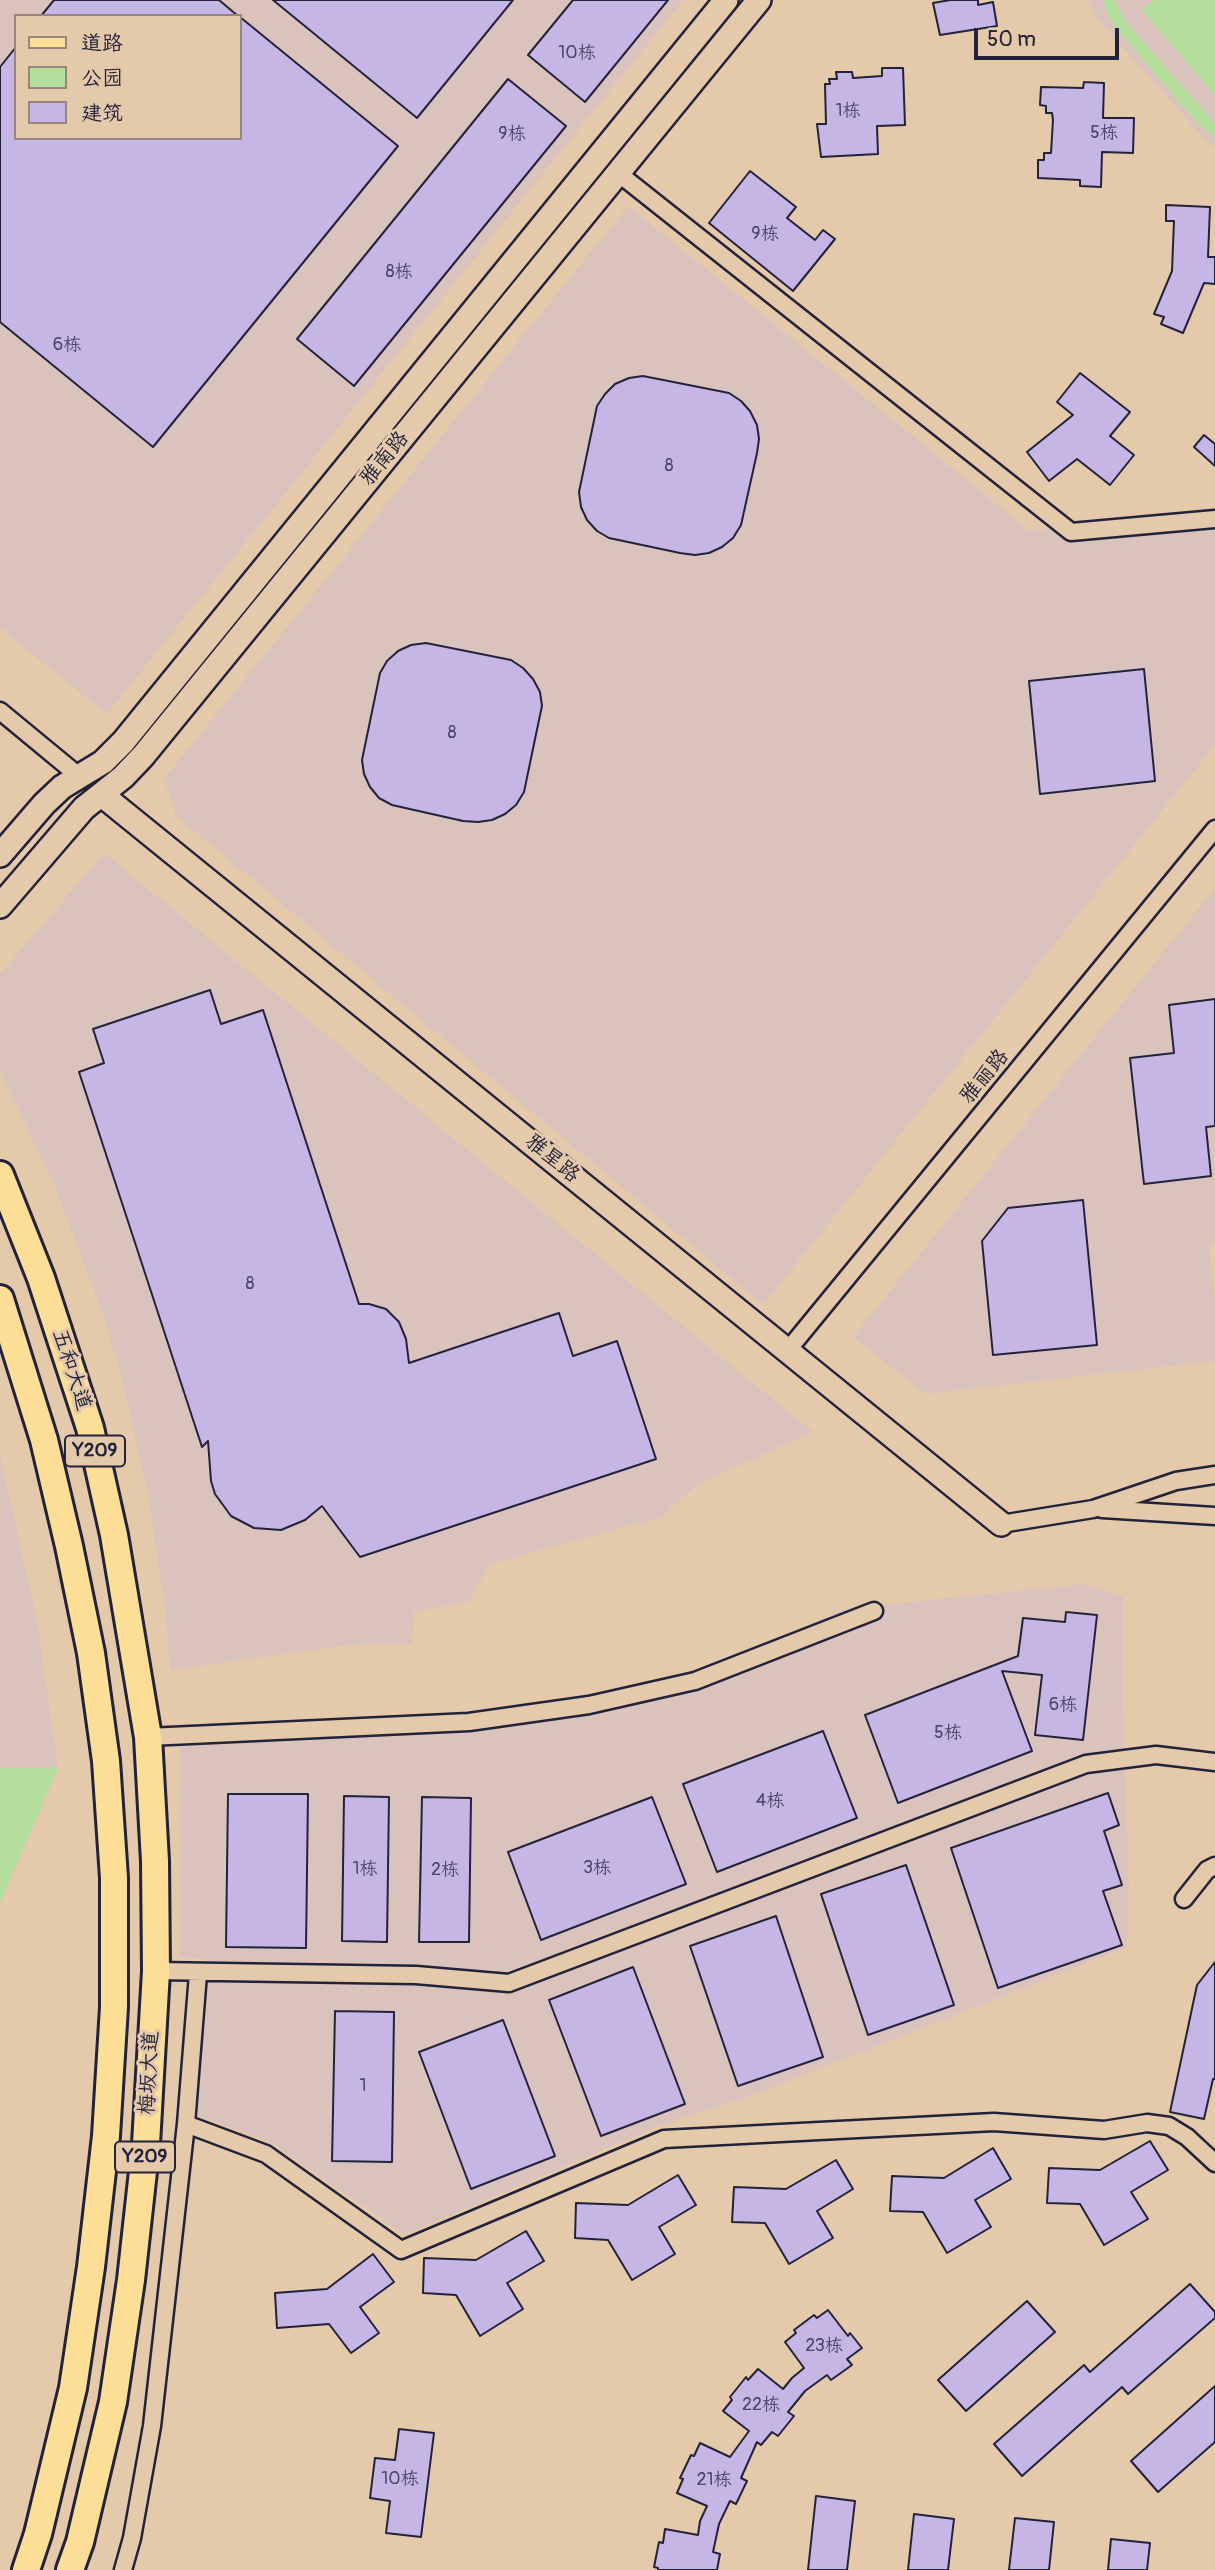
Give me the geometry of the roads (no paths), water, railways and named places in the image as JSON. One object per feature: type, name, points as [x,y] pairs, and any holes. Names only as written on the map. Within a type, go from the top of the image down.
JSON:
[{"type":"main road","name":"五和大道","points":[[0,1175],[41,1278],[90,1428],[114,1535],[148,1737]]},
{"type":"main road","name":"梅坂大道","points":[[0,1299],[44,1440],[91,1653],[106,1762],[114,1878],[114,2007],[106,2136],[91,2267],[73,2388],[38,2534],[26,2570]]},
{"type":"main road","name":"梅坂大道","points":[[70,2570],[80,2542],[113,2402],[131,2280],[146,2144],[156,1971],[155,1861],[148,1737]]},
{"type":"street","name":"雅南路","points":[[0,855],[44,804],[62,788],[103,762],[123,742],[726,0]]},
{"type":"street","name":"雅南路","points":[[0,906],[84,808],[123,777],[142,756],[759,0]]},
{"type":"street","points":[[618,173],[1071,532],[1215,519]]},
{"type":"street","points":[[0,711],[80,777]]},
{"type":"street","name":"雅星路","points":[[102,795],[1001,1524]]},
{"type":"street","name":"雅丽路","points":[[788,1350],[1215,829]]},
{"type":"street","points":[[1001,1524],[1093,1509],[1177,1481],[1215,1475]]},
{"type":"street","points":[[1093,1509],[1215,1516]]},
{"type":"street","points":[[148,1737],[469,1722],[589,1705],[695,1681],[874,1611]]},
{"type":"street","points":[[156,1971],[198,1974],[416,1975],[509,1983],[1086,1763],[1156,1755],[1215,1762]]},
{"type":"street","points":[[1184,1899],[1207,1870],[1215,1866]]},
{"type":"street","points":[[123,2570],[132,2538],[152,2426],[186,2124],[198,1974]]},
{"type":"street","points":[[186,2124],[266,2154],[401,2250],[664,2139],[993,2122],[1104,2130],[1147,2123],[1169,2126],[1187,2137],[1215,2163]]}]
